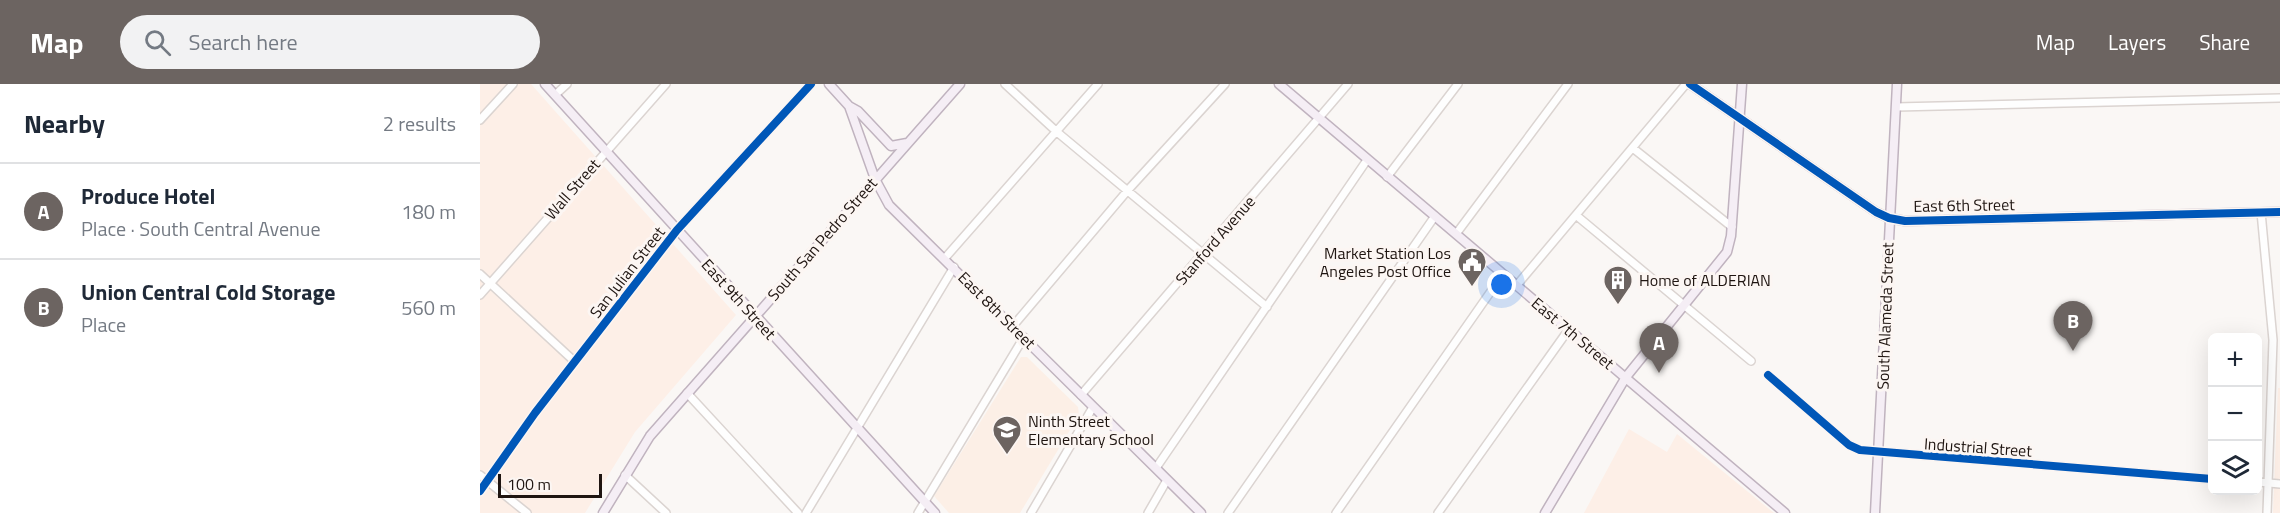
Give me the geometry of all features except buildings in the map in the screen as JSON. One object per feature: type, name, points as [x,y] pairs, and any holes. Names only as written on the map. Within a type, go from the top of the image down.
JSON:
[{"type":"main road","name":"East 9th Street","points":[[545,84],[754,317],[935,513]]},
{"type":"main road","name":"East 8th Street","points":[[829,84],[849,106],[875,179],[889,205],[1201,513]]},
{"type":"main road","name":"South San Pedro Street","points":[[603,513],[650,436],[960,84]]},
{"type":"main road","name":"East 7th Street","points":[[1279,84],[1785,513]]},
{"type":"main road","points":[[1688,84],[1888,218]]},
{"type":"main road","points":[[1545,513],[1626,378],[1723,260],[1729,247],[1742,84]]},
{"type":"main road","name":"South Alameda Street","points":[[1875,513],[1888,218],[1897,84]]},
{"type":"main road","points":[[849,106],[858,111],[891,146],[908,142]]},
{"type":"main road","name":"East 6th Street","points":[[1888,218],[1915,220],[2280,212]]},
{"type":"street","points":[[480,120],[513,84]]},
{"type":"street","points":[[555,95],[567,84]]},
{"type":"street","name":"Wall Street","points":[[480,296],[666,84]]},
{"type":"street","name":"San Julian Street","points":[[480,491],[574,361],[677,230],[812,84]]},
{"type":"street","points":[[1005,84],[1057,132],[1267,307]]},
{"type":"street","points":[[945,258],[1098,84]]},
{"type":"street","points":[[1013,326],[1128,190],[1225,84]]},
{"type":"street","name":"Stanford Avenue","points":[[1081,395],[1348,84]]},
{"type":"street","points":[[1387,177],[1458,84]]},
{"type":"street","points":[[1456,234],[1568,84]]},
{"type":"street","points":[[1517,285],[1688,84]]},
{"type":"street","points":[[1896,107],[2280,98]]},
{"type":"street","points":[[1634,149],[1732,228]]},
{"type":"street","points":[[1156,468],[1366,160]]},
{"type":"street","points":[[2261,212],[2277,384],[2267,513]]},
{"type":"street","points":[[1228,513],[1435,216]]},
{"type":"street","points":[[1577,216],[1751,362]]},
{"type":"street","points":[[806,513],[954,267]]},
{"type":"street","points":[[480,274],[574,361]]},
{"type":"street","points":[[1336,513],[1503,274]]},
{"type":"street","points":[[1438,513],[1569,329]]},
{"type":"street","points":[[918,513],[1023,337]]},
{"type":"street","name":"Industrial Street","points":[[1768,375],[1849,445],[1879,453],[2208,479]]},
{"type":"street","points":[[687,393],[798,513]]},
{"type":"street","points":[[1031,513],[1093,407]]},
{"type":"street","points":[[480,475],[527,513]]},
{"type":"street","points":[[625,475],[666,513]]},
{"type":"street","points":[[1148,513],[1167,480]]},
{"type":"street","points":[[2262,482],[2280,484]]},
{"type":"shaded area","points":[[480,84],[531,84],[736,315],[635,432],[585,513],[480,513]]},
{"type":"shaded area","name":"Ninth Street Elementary School","points":[[1021,357],[1027,357],[1078,407],[1079,415],[1020,513],[949,513],[934,496]]},
{"type":"shaded area","points":[[2278,388],[2280,388],[2280,513],[2273,513]]},
{"type":"shaded area","points":[[1629,429],[1667,452],[1677,434],[1774,513],[1584,513]]},
{"type":"cycle path","points":[[480,491],[535,413],[677,230],[811,84]]},
{"type":"cycle path","points":[[1690,84],[1876,212],[1889,218],[1905,221],[2280,212]]},
{"type":"cycle path","points":[[1768,375],[1849,445],[1860,450],[2208,479]]},
{"type":"place","name":"Market Station Los Angeles Post Office","points":[[1472,288]]},
{"type":"place","name":"Home of ALDERIAN","points":[[1618,306]]},
{"type":"place","name":"Union Central Cold Storage","points":[[2073,351]]},
{"type":"place","name":"Produce Hotel","points":[[1659,373]]},
{"type":"place","name":"Ninth Street Elementary School","points":[[1007,456]]}]
